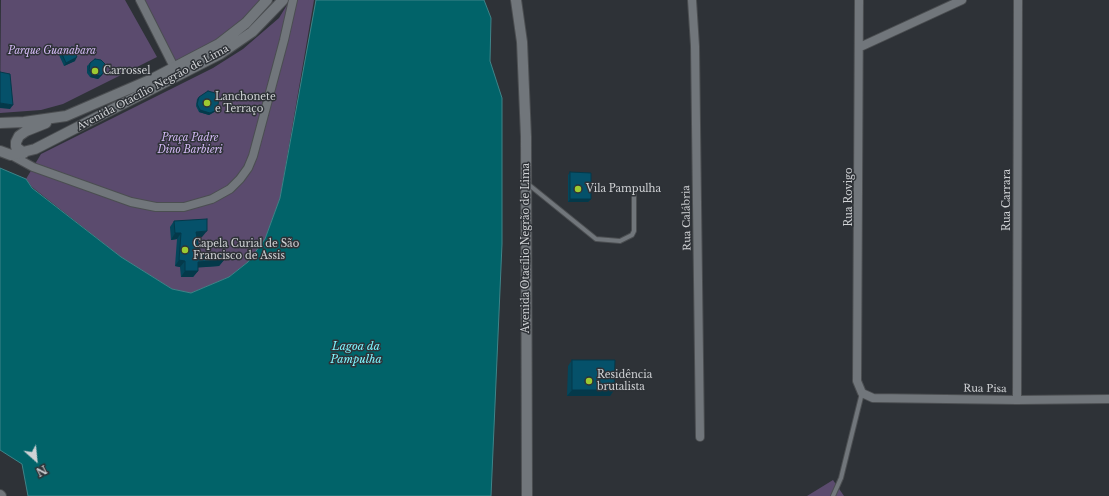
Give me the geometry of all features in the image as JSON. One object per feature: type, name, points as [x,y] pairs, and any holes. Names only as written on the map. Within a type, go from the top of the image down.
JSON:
[{"type":"street","points":[[140,0],[174,67]]},
{"type":"street","name":"Avenida Otacílio Negrão de Lima","points":[[0,123],[24,122],[66,116],[152,79],[219,44],[246,23],[267,0]]},
{"type":"street","name":"Avenida Otacílio Negrão de Lima","points":[[11,155],[24,153],[49,143],[220,54],[252,32],[283,0]]},
{"type":"street","name":"Avenida Otacílio Negrão de Lima","points":[[0,151],[33,166],[131,202],[156,207],[184,206],[212,199],[230,189],[240,179],[248,168],[253,156],[284,40],[292,0]]},
{"type":"street","name":"Avenida Otacílio Negrão de Lima","points":[[516,0],[522,42],[526,137],[527,496]]},
{"type":"street","name":"Rua Calábria","points":[[692,0],[695,46],[700,437]]},
{"type":"street","name":"Rua Rovigo","points":[[859,0],[860,47],[857,381],[862,393]]},
{"type":"street","points":[[860,47],[962,0]]},
{"type":"street","name":"Rua Carrara","points":[[1017,400],[1018,0]]},
{"type":"street","points":[[24,153],[16,147],[16,142],[22,133],[66,116]]},
{"type":"street","name":"Rua Pisa","points":[[862,393],[873,398],[1017,400],[1109,399]]},
{"type":"lane","points":[[526,182],[589,234],[596,239],[604,240],[620,241],[632,235],[634,231],[634,194]]},
{"type":"lane","points":[[833,496],[841,478],[862,393]]},
{"type":"green space","name":"Parque Guanabara","points":[[1,0],[125,0],[157,57],[63,104],[41,110],[0,113]]},
{"type":"green space","points":[[143,0],[265,0],[233,34],[178,67]]},
{"type":"green space","name":"Praça Padre Dino Barbieri","points":[[290,0],[314,0],[280,198],[265,239],[248,262],[229,277],[191,293],[172,289],[121,257],[32,187],[26,179],[41,154],[213,68],[243,49],[279,18]]},
{"type":"green space","points":[[833,480],[844,496],[807,496]]},
{"type":"water","name":"Lagoa da Pampulha","points":[[316,0],[484,0],[491,18],[490,61],[502,98],[502,244],[491,496],[28,496],[22,464],[0,450],[0,168],[26,179],[32,188],[121,257],[172,289],[191,293],[229,277],[248,262],[265,239],[280,198]]},
{"type":"building","points":[[72,47],[77,57],[66,63],[61,52]]},
{"type":"building","name":"Carrossel","points":[[95,59],[101,60],[105,64],[104,72],[100,76],[92,74],[89,70],[90,63]]},
{"type":"building","points":[[0,72],[10,74],[13,105],[0,103]]},
{"type":"building","name":"Lanchonete e Terraço","points":[[208,91],[215,93],[219,99],[217,110],[210,113],[200,110],[197,104],[199,97]]},
{"type":"building","name":"Vila Pampulha","points":[[570,172],[591,173],[591,199],[570,199]]},
{"type":"building","points":[[207,219],[207,231],[196,232],[200,254],[224,255],[224,260],[198,262],[198,271],[185,271],[185,261],[179,260],[181,233],[175,233],[174,221]]},
{"type":"building","name":"Residência brutalista","points":[[572,360],[615,360],[614,390],[572,390]]},
{"type":"place","name":"Carrossel","points":[[95,71]]},
{"type":"place","name":"Lanchonete e Terraço","points":[[207,103]]},
{"type":"place","name":"Vila Pampulha","points":[[578,189]]},
{"type":"place","name":"Capela Curial de São Francisco de Assis","points":[[185,250]]},
{"type":"place","name":"Residência brutalista","points":[[589,381]]}]
